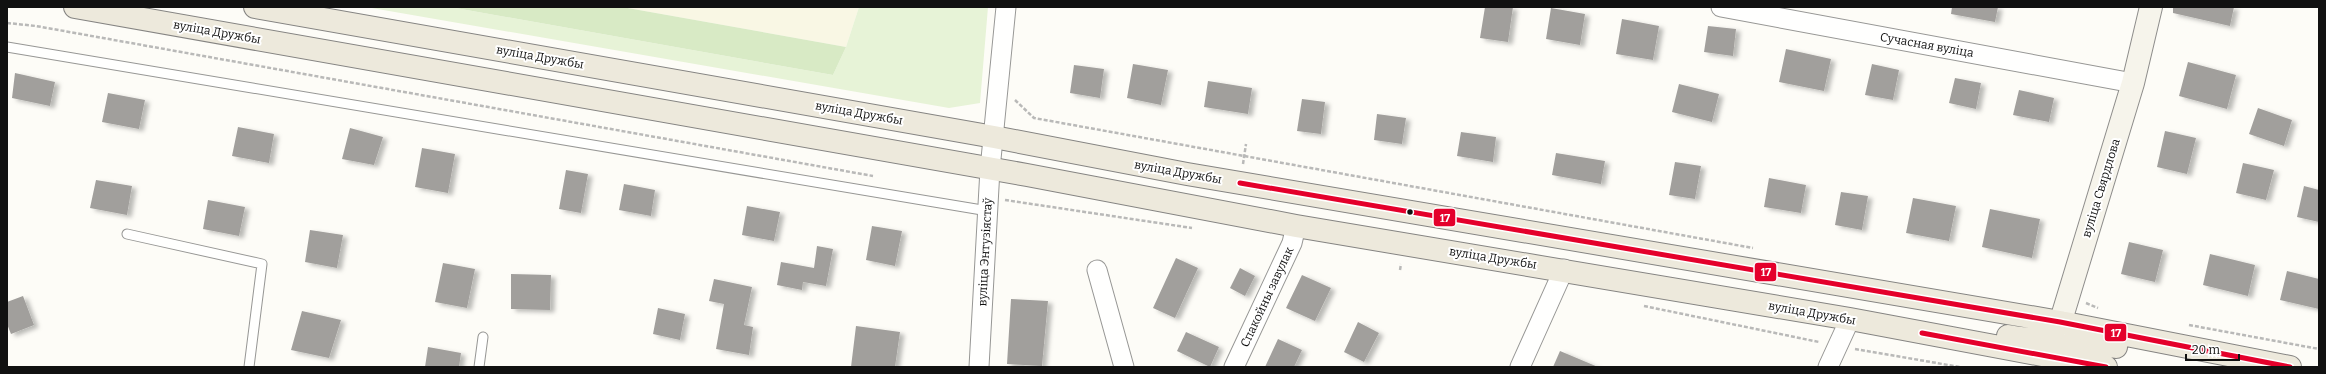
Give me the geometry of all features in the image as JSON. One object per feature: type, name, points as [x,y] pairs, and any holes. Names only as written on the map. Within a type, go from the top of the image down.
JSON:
[{"type":"main road","name":"вуліца Дружбы","points":[[76,7],[990,169],[1296,226],[1850,319],[2049,362],[2106,367]]},
{"type":"main road","name":"вуліца Дружбы","points":[[255,7],[994,137],[1187,174],[2060,322],[2290,367]]},
{"type":"main road","points":[[1850,319],[1930,324],[2038,339],[2052,332],[2060,322]]},
{"type":"main road","points":[[2049,362],[2057,348],[2075,342],[2094,343],[2173,357],[2244,359]]},
{"type":"street","points":[[997,93],[1006,7]]},
{"type":"street","name":"Сучасная вуліца","points":[[1721,7],[2133,83]]},
{"type":"street","name":"вуліца Свярдлова","points":[[2049,362],[2133,83],[2151,7]]},
{"type":"street","name":"вуліца Энтузіястаў","points":[[980,367],[994,205],[990,169],[997,93]]},
{"type":"street","name":"Спакойны завулак","points":[[1234,367],[1292,243],[1296,226]]},
{"type":"street","points":[[1097,270],[1124,367]]},
{"type":"street","points":[[1520,367],[1564,270]]},
{"type":"street","points":[[1828,367],[1850,319]]},
{"type":"lane","points":[[7,47],[994,205]]},
{"type":"lane","points":[[127,234],[262,264],[249,367]]},
{"type":"lane","points":[[479,367],[484,338]]},
{"type":"path","points":[[7,23],[59,30],[878,178]]},
{"type":"path","points":[[997,93],[1008,93],[1034,118],[1755,248]]},
{"type":"path","points":[[994,205],[1196,229]]},
{"type":"path","points":[[2085,303],[2101,310]]},
{"type":"path","points":[[1636,304],[1827,344]]},
{"type":"path","points":[[2187,325],[2319,349]]},
{"type":"path","points":[[1853,348],[1960,367]]},
{"type":"shaded area","points":[[622,7],[859,7],[846,47]]},
{"type":"green space","points":[[366,7],[450,7],[833,75],[846,47],[859,7],[988,7],[980,103],[949,108]]},
{"type":"green space","points":[[450,7],[622,7],[846,47],[833,75]]},
{"type":"building","points":[[1485,7],[1513,7],[1508,42],[1480,38]]},
{"type":"building","points":[[1952,7],[1998,7],[1995,22],[1951,14]]},
{"type":"building","points":[[2173,7],[2234,7],[2230,26],[2173,13]]},
{"type":"building","points":[[1551,8],[1585,14],[1580,45],[1546,39]]},
{"type":"building","points":[[1622,19],[1659,26],[1653,60],[1616,54]]},
{"type":"building","points":[[1708,26],[1736,29],[1733,56],[1704,52]]},
{"type":"building","points":[[1786,49],[1831,59],[1824,91],[1779,82]]},
{"type":"building","points":[[2188,62],[2236,75],[2227,109],[2179,96]]},
{"type":"building","points":[[1133,64],[1168,70],[1161,105],[1127,98]]},
{"type":"building","points":[[1872,64],[1899,70],[1893,100],[1865,95]]},
{"type":"building","points":[[1074,65],[1104,69],[1100,98],[1070,93]]},
{"type":"building","points":[[15,73],[55,82],[50,106],[12,98]]},
{"type":"building","points":[[1955,78],[1981,83],[1976,109],[1949,103]]},
{"type":"building","points":[[1208,81],[1252,88],[1248,114],[1204,107]]},
{"type":"building","points":[[1679,84],[1719,94],[1712,122],[1672,112]]},
{"type":"building","points":[[2019,90],[2054,98],[2049,122],[2013,115]]},
{"type":"building","points":[[108,93],[145,100],[139,129],[102,122]]},
{"type":"building","points":[[1302,99],[1325,102],[1321,134],[1297,131]]},
{"type":"building","points":[[2258,108],[2292,120],[2284,146],[2249,134]]},
{"type":"building","points":[[1377,114],[1406,118],[1402,144],[1374,140]]},
{"type":"building","points":[[238,127],[274,134],[269,163],[232,156]]},
{"type":"building","points":[[350,128],[383,137],[374,165],[342,159]]},
{"type":"building","points":[[2165,131],[2196,138],[2187,174],[2157,167]]},
{"type":"building","points":[[1461,132],[1496,137],[1493,162],[1457,156]]},
{"type":"building","points":[[422,148],[455,154],[448,193],[415,187]]},
{"type":"building","points":[[1556,153],[1605,161],[1601,184],[1552,175]]},
{"type":"building","points":[[1675,162],[1701,166],[1695,199],[1669,195]]},
{"type":"building","points":[[2243,163],[2274,170],[2266,200],[2236,193]]},
{"type":"building","points":[[566,170],[588,174],[581,213],[559,209]]},
{"type":"building","points":[[1769,178],[1806,185],[1801,213],[1764,207]]},
{"type":"building","points":[[96,180],[132,186],[127,215],[90,208]]},
{"type":"building","points":[[624,184],[655,190],[651,216],[619,210]]},
{"type":"building","points":[[2304,186],[2319,190],[2319,222],[2297,217]]},
{"type":"building","points":[[1841,192],[1868,196],[1862,230],[1835,225]]},
{"type":"building","points":[[1913,198],[1956,206],[1949,241],[1906,233]]},
{"type":"building","points":[[208,200],[245,207],[239,236],[203,229]]},
{"type":"building","points":[[747,206],[780,212],[774,241],[742,235]]},
{"type":"building","points":[[1990,209],[2040,219],[2032,258],[1982,247]]},
{"type":"building","points":[[872,226],[902,231],[895,266],[866,260]]},
{"type":"building","points":[[310,230],[343,235],[337,268],[305,262]]},
{"type":"building","points":[[2129,242],[2163,250],[2155,282],[2121,274]]},
{"type":"building","points":[[817,246],[833,249],[826,286],[803,282],[802,290],[777,285],[781,262],[814,268]]},
{"type":"building","points":[[2210,254],[2255,265],[2248,296],[2203,285]]},
{"type":"building","points":[[1176,258],[1198,268],[1175,318],[1153,308]]},
{"type":"building","points":[[443,263],[475,269],[467,308],[435,302]]},
{"type":"building","points":[[1240,268],[1255,276],[1245,296],[1230,288]]},
{"type":"building","points":[[2287,271],[2319,279],[2319,309],[2280,300]]},
{"type":"building","points":[[511,274],[551,275],[550,310],[511,309]]},
{"type":"building","points":[[1302,275],[1331,288],[1315,321],[1286,308]]},
{"type":"building","points":[[714,279],[752,287],[744,325],[753,327],[749,355],[716,349],[724,304],[709,301]]},
{"type":"building","points":[[23,296],[34,325],[11,334],[7,324],[7,302]]},
{"type":"building","points":[[1011,299],[1048,301],[1042,366],[1007,364]]},
{"type":"building","points":[[658,308],[685,314],[680,340],[653,334]]},
{"type":"building","points":[[302,311],[341,320],[329,358],[291,350]]},
{"type":"building","points":[[1358,322],[1379,333],[1364,362],[1344,352]]},
{"type":"building","points":[[856,326],[900,332],[895,367],[851,367]]},
{"type":"building","points":[[1186,332],[1219,347],[1210,367],[1177,351]]},
{"type":"building","points":[[1278,339],[1302,350],[1294,367],[1265,367]]},
{"type":"building","points":[[428,347],[461,353],[459,367],[425,367]]},
{"type":"building","points":[[1560,351],[1598,367],[1553,367]]},
{"type":"transit line","name":"17","points":[[1240,183],[2060,322],[2290,367]]},
{"type":"transit line","name":"17","points":[[1922,333],[2106,367]]}]
